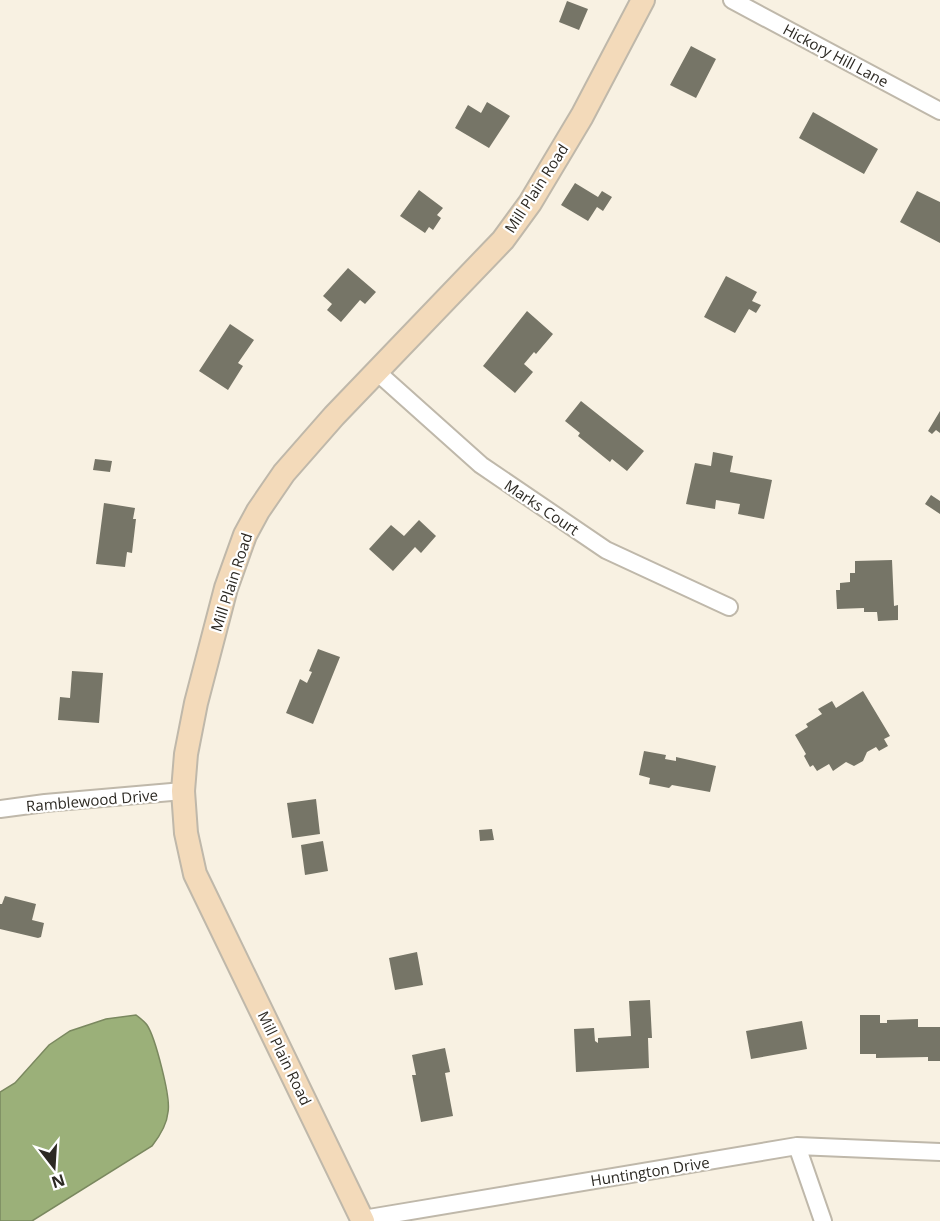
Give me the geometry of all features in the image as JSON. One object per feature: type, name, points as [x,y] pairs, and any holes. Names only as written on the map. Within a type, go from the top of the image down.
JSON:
[{"type":"street","name":"Mill Plain Road","points":[[363,1220],[195,874],[186,833],[183,791],[186,754],[196,703],[226,588],[245,535],[284,473],[334,416],[502,240],[530,203],[582,116],[643,0]]},
{"type":"street","name":"Hickory Hill Lane","points":[[732,0],[940,111]]},
{"type":"street","name":"Marks Court","points":[[376,372],[481,465],[606,550],[729,607]]},
{"type":"street","name":"Ramblewood Drive","points":[[0,809],[183,791]]},
{"type":"street","name":"Huntington Drive","points":[[363,1220],[797,1146],[940,1152]]},
{"type":"street","points":[[797,1146],[823,1221]]},
{"type":"shaded area","points":[[136,1015],[146,1024],[154,1042],[167,1094],[167,1117],[157,1139],[152,1146],[32,1221],[0,1221],[0,1092],[15,1083],[49,1045],[70,1031],[106,1019]]},
{"type":"building","points":[[567,1],[588,9],[579,30],[559,22]]},
{"type":"building","points":[[691,46],[716,59],[696,98],[670,85]]},
{"type":"building","points":[[487,102],[510,116],[489,148],[455,128],[468,105],[481,113]]},
{"type":"building","points":[[813,112],[878,149],[864,174],[799,138]]},
{"type":"building","points":[[575,183],[598,197],[602,191],[612,197],[603,211],[597,207],[588,221],[561,205]]},
{"type":"building","points":[[419,190],[443,208],[437,215],[441,218],[433,230],[429,227],[425,233],[400,216]]},
{"type":"building","points":[[917,191],[940,202],[940,243],[900,222]]},
{"type":"building","points":[[348,268],[376,292],[365,304],[360,300],[341,322],[327,310],[332,304],[323,296]]},
{"type":"building","points":[[726,276],[757,292],[752,301],[761,305],[756,313],[749,309],[735,333],[704,317]]},
{"type":"building","points":[[527,311],[553,334],[524,364],[533,372],[515,393],[483,366]]},
{"type":"building","points":[[230,324],[254,340],[238,363],[243,366],[228,390],[199,371]]},
{"type":"building","points":[[581,401],[644,451],[627,471],[612,459],[610,462],[578,436],[580,433],[565,421]]},
{"type":"building","points":[[940,411],[940,433],[936,430],[932,434],[928,431]]},
{"type":"building","points":[[713,452],[733,456],[730,472],[772,480],[764,519],[738,514],[740,504],[716,500],[715,509],[686,504],[695,463],[711,466]]},
{"type":"building","points":[[95,459],[112,461],[110,472],[93,470]]},
{"type":"building","points":[[931,495],[940,501],[940,514],[925,504]]},
{"type":"building","points":[[104,503],[135,508],[132,553],[127,552],[125,567],[96,564]]},
{"type":"building","points":[[419,520],[436,536],[421,553],[415,547],[393,571],[369,549],[391,525],[404,536]]},
{"type":"building","points":[[892,560],[894,606],[898,605],[898,620],[878,621],[877,612],[864,612],[864,608],[837,609],[836,590],[840,590],[840,583],[850,582],[850,573],[855,573],[855,561]]},
{"type":"building","points":[[318,649],[340,657],[313,724],[286,713],[300,679],[307,683]]},
{"type":"building","points":[[72,671],[103,673],[99,723],[58,720],[60,697],[70,698]]},
{"type":"building","points":[[863,691],[890,736],[884,739],[888,746],[879,751],[876,747],[867,752],[863,761],[854,766],[846,762],[833,771],[829,764],[817,771],[813,765],[810,767],[804,756],[806,754],[795,735],[808,727],[806,724],[822,714],[818,709],[832,701],[836,708]]},
{"type":"building","points":[[644,751],[666,755],[665,759],[676,761],[676,757],[716,766],[710,792],[672,785],[669,788],[649,784],[650,778],[639,775]]},
{"type":"building","points":[[316,799],[320,834],[292,838],[287,803]]},
{"type":"building","points":[[492,829],[494,840],[480,841],[479,830]]},
{"type":"building","points":[[323,841],[328,871],[305,875],[301,845]]},
{"type":"building","points":[[5,896],[36,904],[32,920],[44,923],[41,937],[0,929],[0,904]]},
{"type":"building","points":[[417,952],[423,985],[395,990],[389,958]]},
{"type":"building","points":[[650,1000],[652,1038],[648,1038],[649,1068],[576,1072],[574,1029],[594,1028],[595,1041],[598,1043],[598,1038],[631,1036],[629,1001]]},
{"type":"building","points":[[860,1015],[880,1015],[880,1023],[887,1023],[887,1020],[918,1019],[918,1027],[940,1027],[940,1061],[928,1061],[928,1057],[876,1058],[876,1054],[860,1054]]},
{"type":"building","points":[[802,1021],[807,1049],[751,1059],[746,1031]]},
{"type":"building","points":[[445,1048],[450,1072],[445,1073],[453,1116],[421,1122],[412,1075],[416,1075],[412,1055]]}]
